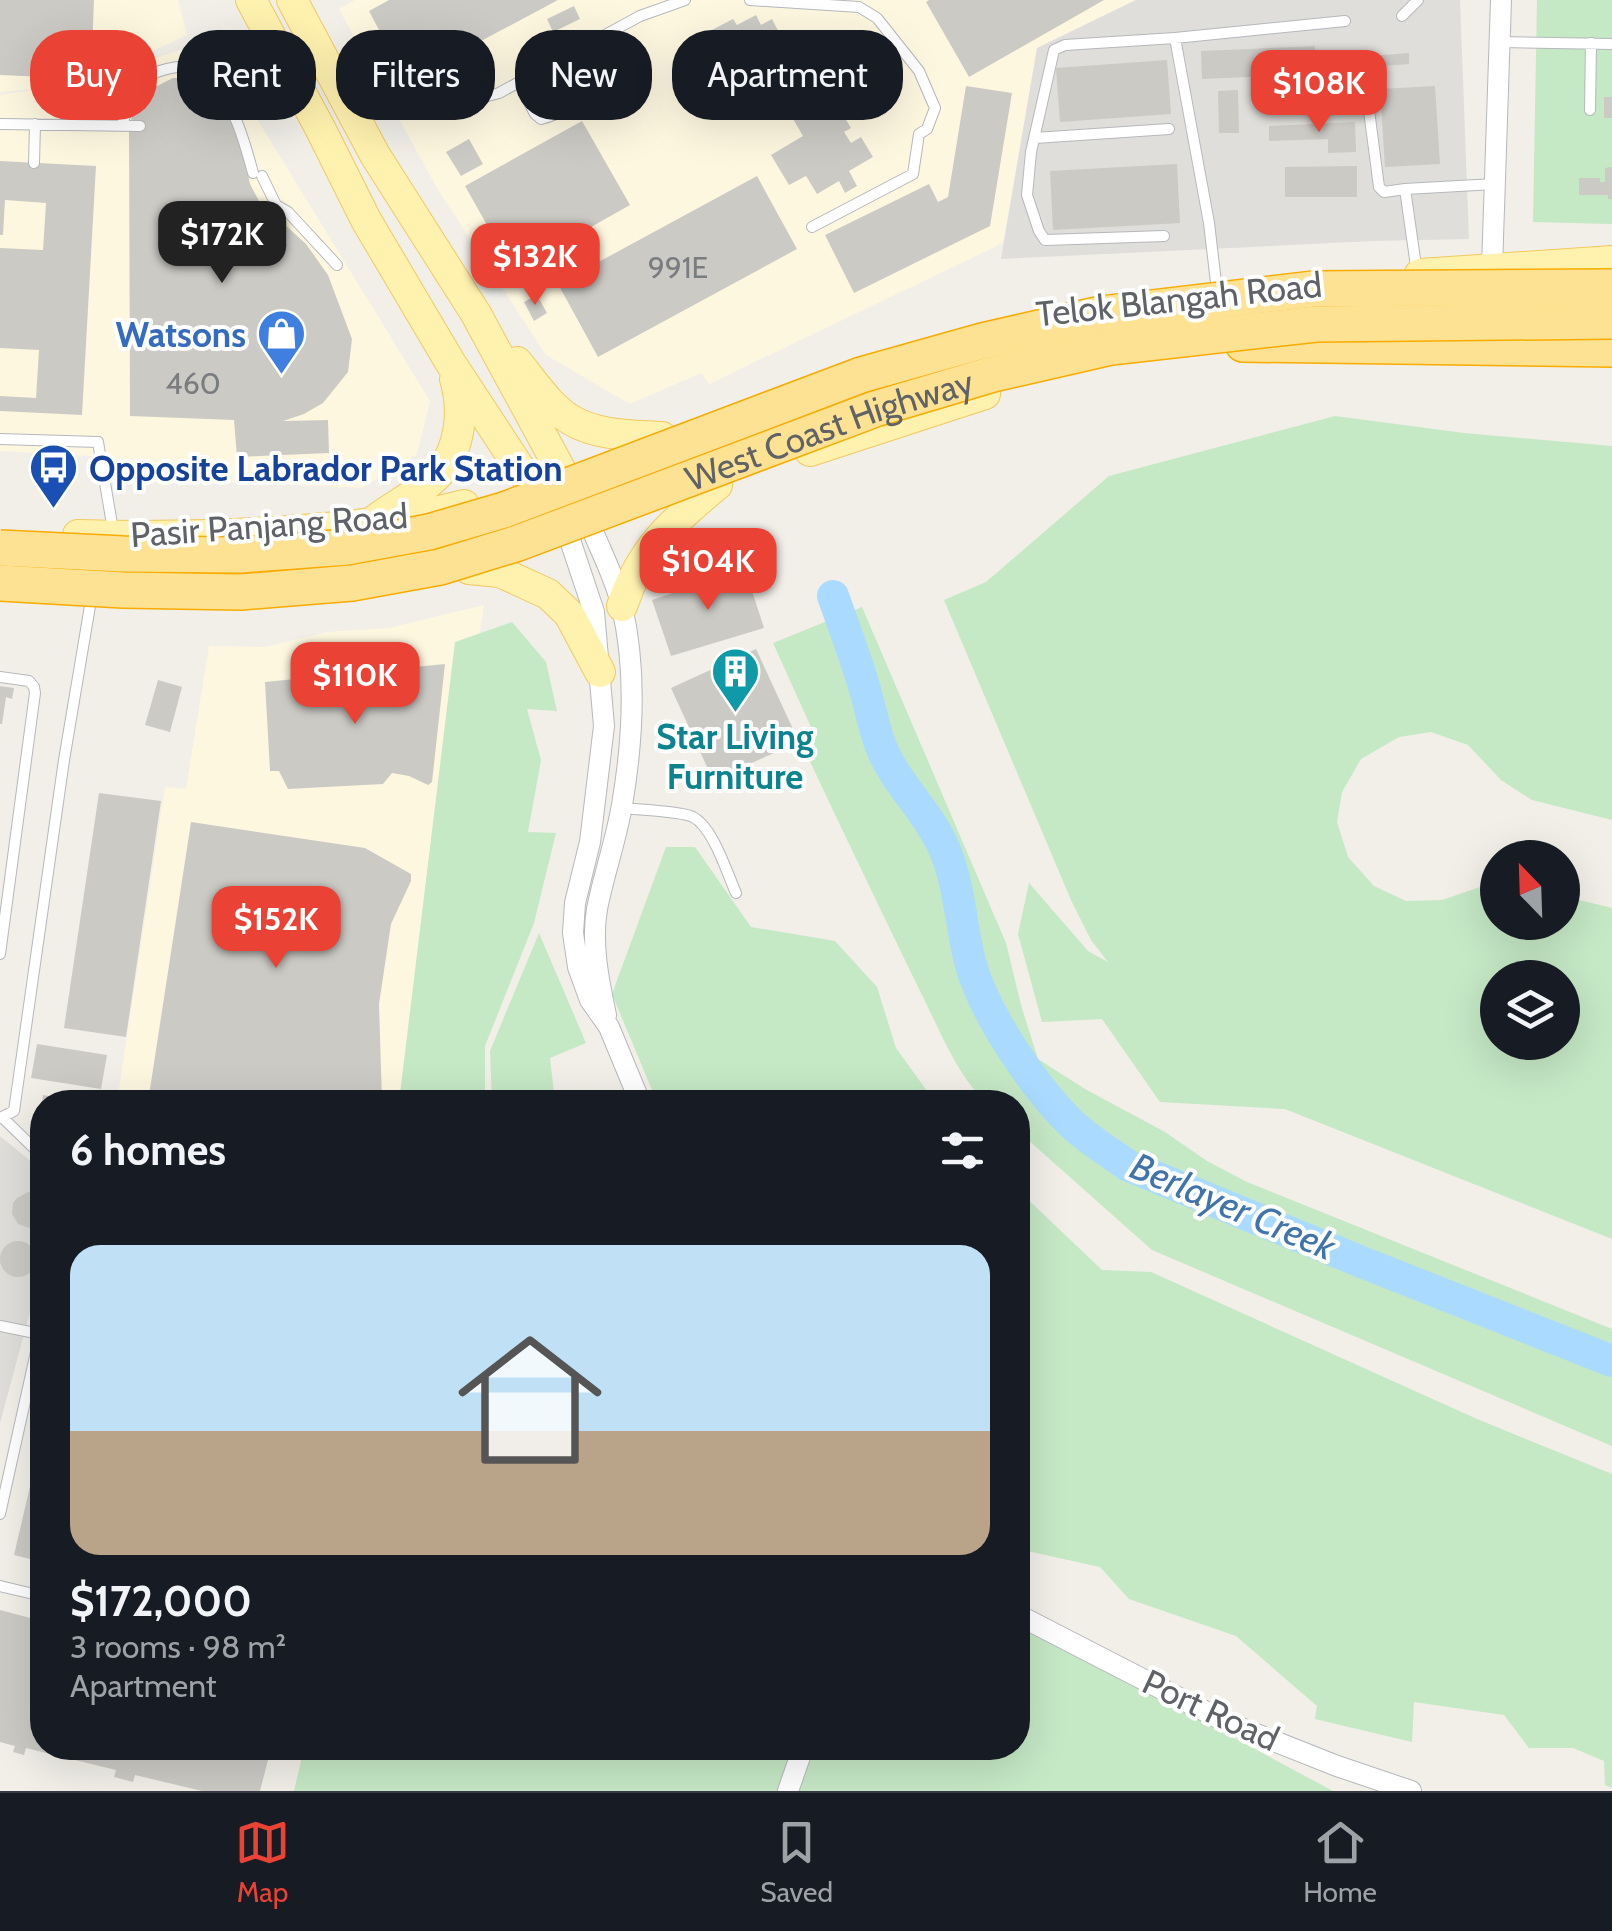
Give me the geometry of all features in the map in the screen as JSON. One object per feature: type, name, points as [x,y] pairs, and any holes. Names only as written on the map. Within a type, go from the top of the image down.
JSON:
[{"type":"highway","name":"West Coast Highway","points":[[0,548],[240,555],[347,546],[429,532],[504,510],[861,375],[982,341],[1101,314],[1313,289],[1612,287]]},
{"type":"highway","name":"West Coast Highway","points":[[0,583],[241,592],[352,583],[440,566],[518,543],[875,409],[993,374],[1111,347],[1316,324],[1612,320]]},
{"type":"highway","points":[[1243,344],[1612,349]]},
{"type":"main road","points":[[251,0],[366,220],[450,362],[535,487],[580,533]]},
{"type":"main road","points":[[292,0],[357,122],[476,314],[564,476],[580,533]]},
{"type":"main road","name":"Telok Blangah Road","points":[[535,487],[858,364],[1078,303],[1492,268],[1612,262]]},
{"type":"main road","points":[[476,314],[569,419],[606,433],[662,437]]},
{"type":"main road","points":[[1029,381],[1018,342],[1031,314]]},
{"type":"main road","name":"Telok Blangah Road","points":[[580,533],[890,423],[1106,362],[1243,344],[1612,331]]},
{"type":"main road","points":[[368,524],[437,475],[446,462],[461,414],[460,394],[450,362]]},
{"type":"main road","points":[[622,606],[628,587],[652,545],[717,484]]},
{"type":"main road","name":"Pasir Panjang Road","points":[[0,532],[184,538],[323,529],[436,513],[535,487]]},
{"type":"main road","points":[[323,529],[354,552],[361,591]]},
{"type":"main road","name":"Pasir Panjang Road","points":[[0,594],[91,600],[193,600],[348,594],[469,569],[580,533]]},
{"type":"main road","points":[[469,569],[500,572],[548,594],[569,614],[600,672]]},
{"type":"street","points":[[1492,268],[1501,0]]},
{"type":"street","points":[[580,533],[622,606],[633,695],[621,812],[597,911],[595,936],[609,1027],[635,1090]]},
{"type":"street","points":[[580,533],[594,612],[604,726],[590,842],[572,933],[578,967],[590,1000],[609,1027]]},
{"type":"street","points":[[594,816],[602,834],[610,832],[621,812]]},
{"type":"street","name":"Port Road","points":[[1030,1621],[1226,1722],[1411,1791]]},
{"type":"street","points":[[788,1791],[799,1760]]},
{"type":"lane","points":[[614,30],[685,0]]},
{"type":"lane","points":[[750,0],[859,7],[877,18],[919,72],[936,108],[927,129],[919,134],[913,174],[812,227]]},
{"type":"lane","points":[[1402,16],[1418,0]]},
{"type":"lane","points":[[1164,236],[1045,240],[1039,231],[1027,195],[1029,163],[1054,50],[1065,45],[1344,21]]},
{"type":"lane","points":[[1175,38],[1209,223],[1217,291]]},
{"type":"lane","points":[[1500,42],[1612,44]]},
{"type":"lane","points":[[1590,110],[1592,43]]},
{"type":"lane","points":[[122,124],[135,88],[150,76],[180,66],[200,67],[228,99],[257,174],[276,205],[288,212],[337,265]]},
{"type":"lane","points":[[357,122],[385,105],[413,101],[454,105],[515,85]]},
{"type":"lane","points":[[1368,104],[1379,187],[1384,192],[1495,184]]},
{"type":"lane","points":[[0,124],[140,126]]},
{"type":"lane","points":[[34,163],[35,124]]},
{"type":"lane","points":[[1035,138],[1168,129]]},
{"type":"lane","points":[[1405,189],[1417,274]]},
{"type":"lane","points":[[0,439],[98,442],[114,536]]},
{"type":"lane","points":[[30,1145],[1,1118],[14,1111],[91,600]]},
{"type":"lane","points":[[0,677],[32,683],[34,694],[0,954]]},
{"type":"lane","points":[[621,812],[692,816],[712,840],[736,893]]},
{"type":"lane","points":[[0,1326],[30,1329]]},
{"type":"lane","points":[[0,1514],[30,1397]]},
{"type":"lane","points":[[0,1586],[30,1593]]},
{"type":"shaded area","points":[[0,0],[178,0],[186,30],[177,30],[177,40],[157,49],[157,30],[30,30],[30,90],[0,92]]},
{"type":"shaded area","points":[[355,0],[1135,0],[1037,48],[1003,243],[709,384],[701,373],[630,404],[546,355],[437,188],[400,120],[495,120],[495,30],[350,30],[339,9]]},
{"type":"shaded area","points":[[1136,0],[1460,0],[1469,239],[1001,259],[1037,48]]},
{"type":"shaded area","points":[[177,51],[177,120],[257,120],[430,401],[417,454],[362,488],[230,482],[91,456],[0,451],[0,95],[30,90],[30,120],[157,120],[157,58]]},
{"type":"shaded area","points":[[484,605],[410,1090],[119,1090],[165,787],[186,789],[209,646],[265,647],[328,632],[389,628]]},
{"type":"shaded area","points":[[0,1136],[30,1161],[30,1312],[0,1423]]},
{"type":"green space","points":[[1537,0],[1612,0],[1612,224],[1533,222]]},
{"type":"green space","points":[[1335,416],[1464,433],[1612,446],[1612,820],[1532,800],[1501,780],[1468,745],[1431,732],[1399,737],[1361,759],[1342,792],[1337,822],[1348,857],[1374,886],[1406,901],[1442,900],[1480,887],[1480,940],[1580,940],[1580,900],[1612,908],[1612,1239],[1285,1109],[1160,1102],[1102,1019],[1042,1022],[1018,934],[1029,883],[1088,951],[1108,962],[1091,940],[1071,900],[944,600],[986,582],[1109,476]]},
{"type":"green space","points":[[862,607],[1006,943],[1038,1059],[1247,1182],[1612,1329],[1612,1446],[1152,1250],[1030,1142],[1030,1090],[975,1090],[941,1035],[807,755],[811,727],[773,643]]},
{"type":"green space","points":[[512,622],[546,662],[557,711],[527,709],[541,760],[528,832],[556,833],[534,923],[485,1046],[485,1090],[400,1090],[455,642]]},
{"type":"green space","points":[[666,847],[695,847],[751,927],[835,941],[877,987],[896,1048],[926,1090],[652,1090],[612,994]]},
{"type":"green space","points":[[539,933],[586,1043],[550,1058],[554,1090],[492,1090],[490,1051]]},
{"type":"green space","points":[[1030,1201],[1102,1270],[1151,1272],[1477,1419],[1612,1474],[1612,1788],[1605,1785],[1604,1761],[1573,1748],[1529,1748],[1504,1715],[1414,1702],[1412,1742],[1315,1719],[1317,1706],[1236,1636],[1129,1599],[1100,1567],[1030,1552]]},
{"type":"green space","points":[[1030,1632],[1333,1791],[294,1791],[301,1760],[1030,1760]]},
{"type":"building","points":[[0,0],[94,0],[93,30],[30,30],[30,76],[0,75]]},
{"type":"building","points":[[389,0],[558,0],[495,34],[495,30],[379,30],[369,11]]},
{"type":"building","points":[[1104,0],[969,77],[926,2]]},
{"type":"building","points":[[574,6],[580,19],[552,30],[547,19]]},
{"type":"building","points":[[756,15],[761,25],[772,19],[778,30],[712,30],[733,19],[737,25]]},
{"type":"building","points":[[1315,46],[1316,74],[1202,79],[1201,51]]},
{"type":"building","points":[[1409,53],[1409,64],[1330,70],[1330,59]]},
{"type":"building","points":[[1167,60],[1171,114],[1060,122],[1056,68]]},
{"type":"building","points":[[177,78],[177,120],[230,120],[259,201],[306,244],[328,275],[352,339],[348,372],[323,403],[283,421],[328,420],[329,453],[237,457],[234,420],[130,416],[129,133],[131,120],[157,120],[157,86]]},
{"type":"building","points":[[966,86],[1012,93],[990,226],[854,293],[825,235],[929,184],[938,202],[948,197]]},
{"type":"building","points":[[1435,86],[1440,164],[1385,167],[1380,89]]},
{"type":"building","points":[[1238,90],[1239,133],[1219,133],[1218,91]]},
{"type":"building","points":[[1604,97],[1612,97],[1612,118],[1604,118]]},
{"type":"building","points":[[794,120],[846,120],[851,128],[844,132],[851,143],[861,137],[873,157],[849,171],[857,186],[845,193],[839,181],[817,194],[806,176],[789,185],[771,155],[803,136]]},
{"type":"building","points":[[582,121],[630,205],[513,271],[465,186]]},
{"type":"building","points":[[1355,122],[1356,152],[1328,153],[1328,139],[1269,141],[1269,126]]},
{"type":"building","points":[[469,139],[483,164],[461,176],[446,152]]},
{"type":"building","points":[[0,161],[96,166],[82,415],[0,411],[0,396],[36,398],[39,350],[0,348],[0,248],[43,250],[46,203],[5,200],[0,235]]},
{"type":"building","points":[[1177,164],[1180,223],[1053,230],[1050,171]]},
{"type":"building","points":[[1357,166],[1357,197],[1285,197],[1285,167]]},
{"type":"building","points":[[1612,167],[1612,199],[1608,195],[1579,195],[1579,178],[1600,178],[1600,182],[1605,182],[1605,168]]},
{"type":"building","points":[[757,176],[797,249],[598,357],[558,284]]},
{"type":"building","points":[[537,295],[547,313],[534,321],[524,302]]},
{"type":"building","points":[[745,569],[764,628],[671,656],[652,600]]},
{"type":"building","name":"Star Living Furniture","points":[[756,649],[799,742],[713,780],[671,688]]},
{"type":"building","points":[[445,664],[432,782],[428,785],[392,773],[383,784],[288,789],[279,771],[270,771],[265,682]]},
{"type":"building","points":[[158,680],[182,687],[170,732],[145,725]]},
{"type":"building","points":[[0,686],[14,688],[12,699],[6,697],[2,724],[0,724]]},
{"type":"building","points":[[99,793],[161,801],[126,1037],[64,1028]]},
{"type":"building","points":[[191,822],[365,848],[411,874],[391,924],[379,1004],[382,1090],[150,1090]]},
{"type":"building","points":[[37,1044],[107,1055],[101,1089],[31,1078]]},
{"type":"building","points":[[30,1192],[30,1228],[18,1224],[12,1214],[17,1198]]},
{"type":"building","points":[[11,1242],[30,1245],[30,1273],[11,1276],[1,1266],[1,1252]]},
{"type":"building","points":[[30,1486],[30,1559],[14,1555]]},
{"type":"building","points":[[0,1610],[30,1618],[30,1749],[26,1748],[24,1755],[13,1752],[15,1746],[0,1742]]},
{"type":"building","points":[[75,1760],[268,1760],[260,1791],[202,1791],[135,1775],[133,1782],[114,1777],[116,1770]]},
{"type":"waterway","name":"Berlayer Creek","points":[[833,596],[882,749],[946,853],[978,985],[1013,1051],[1073,1125],[1129,1166],[1612,1361]]},
{"type":"place","name":"Watsons","points":[[281,376]]},
{"type":"place","name":"Opposite Labrador Park Station","points":[[54,510]]},
{"type":"place","name":"Star Living Furniture","points":[[735,714]]}]
